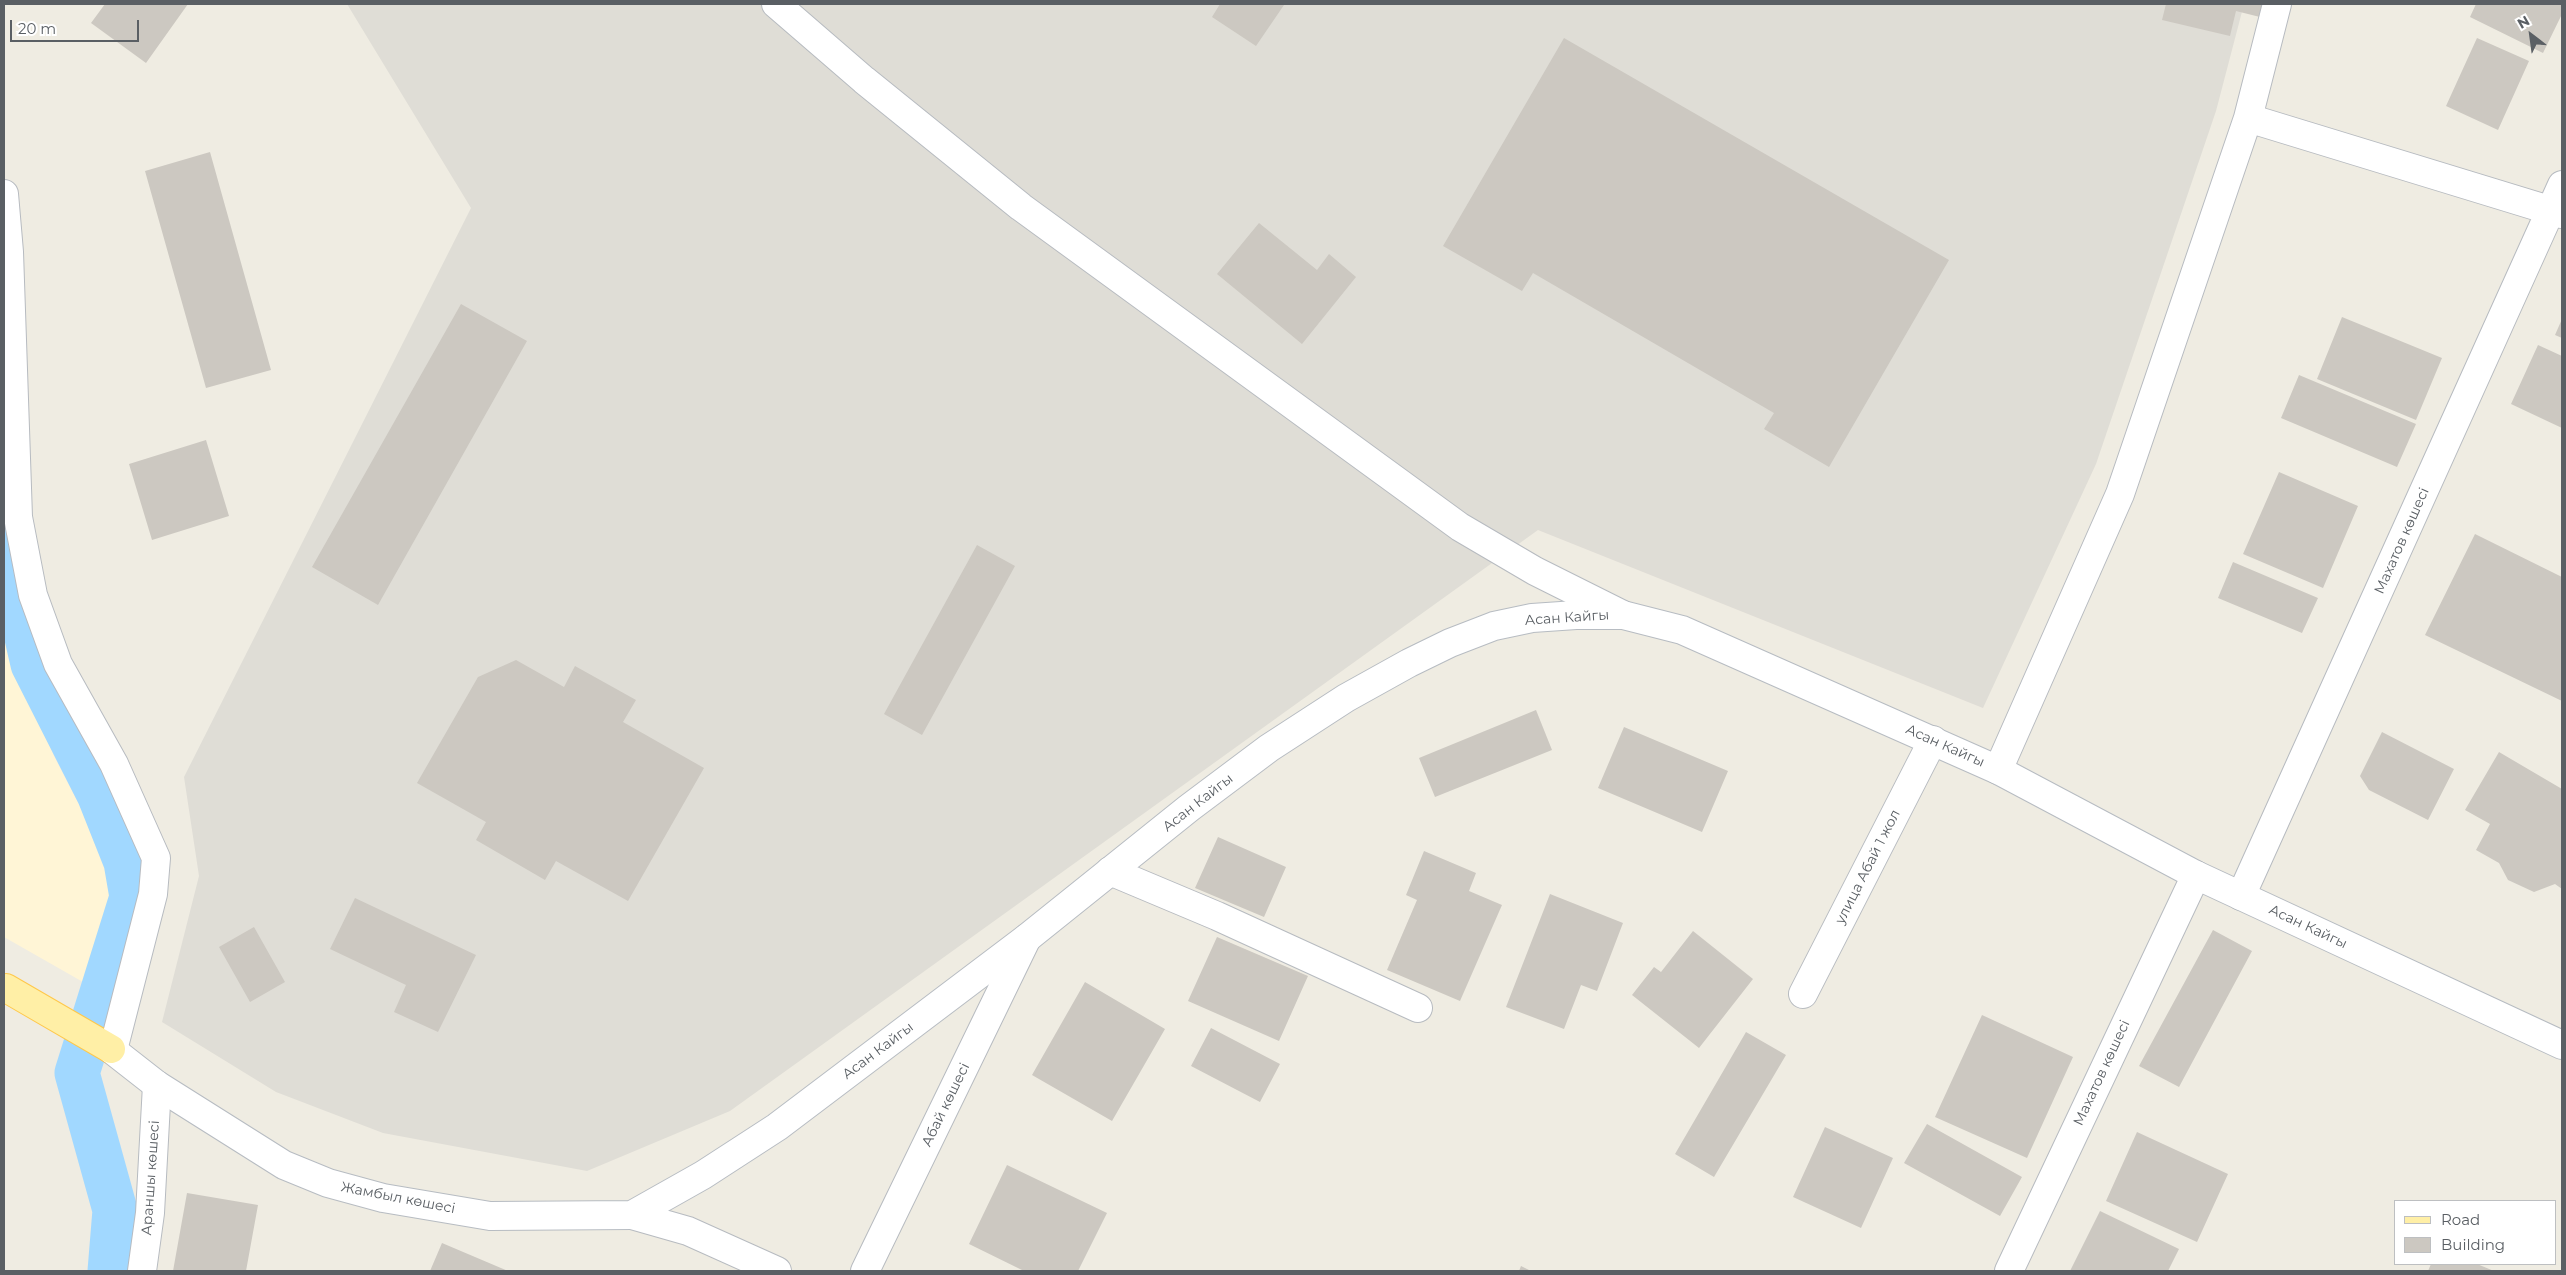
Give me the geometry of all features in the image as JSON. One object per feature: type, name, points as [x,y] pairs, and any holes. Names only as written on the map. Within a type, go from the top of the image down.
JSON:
[{"type":"main road","name":"Жамбыл көшесі","points":[[5,987],[112,1049]]},
{"type":"street","points":[[776,4],[864,80],[1021,207],[1436,510],[1460,527],[1535,571],[1622,615]]},
{"type":"street","points":[[1998,770],[2120,494],[2248,118],[2277,4]]},
{"type":"street","points":[[2248,118],[2557,212]]},
{"type":"street","name":"Махатов көшесі","points":[[2241,896],[2557,212],[2562,185]]},
{"type":"street","points":[[4,194],[18,517],[33,595],[58,664],[114,764],[156,858],[154,894],[112,1049]]},
{"type":"street","name":"Асан Кайгы","points":[[632,1215],[703,1175],[777,1126],[1027,938],[1269,748],[1346,698],[1408,663],[1450,643],[1494,626],[1532,618],[1576,615],[1622,615],[1682,630],[1998,770],[2196,875],[2562,1045]]},
{"type":"street","name":"улица Абай 1 жол","points":[[1803,994],[1933,740]]},
{"type":"street","points":[[1110,871],[1216,916],[1418,1008]]},
{"type":"street","name":"Махатов көшесі","points":[[2009,1271],[2196,875]]},
{"type":"street","name":"Абай көшесі","points":[[865,1271],[1027,938]]},
{"type":"street","name":"Жамбыл көшесі","points":[[112,1049],[157,1085],[284,1165],[328,1183],[383,1198],[490,1216],[632,1215],[688,1231],[777,1271]]},
{"type":"street","name":"Араншы көшесі","points":[[142,1271],[150,1212],[157,1085]]},
{"type":"shaded area","points":[[347,4],[2244,4],[2216,111],[2096,464],[1983,708],[1538,530],[730,1111],[587,1171],[383,1133],[276,1092],[162,1022],[199,876],[184,777],[471,208]]},
{"type":"shaded area","points":[[4,639],[54,756],[93,832],[113,887],[90,986],[4,937]]},
{"type":"building","points":[[105,4],[188,4],[146,63],[91,23]]},
{"type":"building","points":[[1220,4],[1284,5],[1256,46],[1212,17]]},
{"type":"building","points":[[2166,4],[2263,4],[2260,17],[2236,11],[2230,36],[2162,20]]},
{"type":"building","points":[[2476,4],[2562,4],[2562,14],[2543,53],[2470,17]]},
{"type":"building","points":[[1564,38],[1949,260],[1829,467],[1764,429],[1774,413],[1533,273],[1522,291],[1443,246]]},
{"type":"building","points":[[2477,38],[2529,61],[2498,130],[2446,106]]},
{"type":"building","points":[[210,152],[271,370],[206,388],[145,171]]},
{"type":"building","points":[[1259,223],[1317,270],[1329,254],[1356,277],[1302,344],[1217,274]]},
{"type":"building","points":[[461,304],[527,341],[378,605],[312,567]]},
{"type":"building","points":[[2342,317],[2442,358],[2416,420],[2317,379]]},
{"type":"building","points":[[2562,319],[2562,338],[2555,335]]},
{"type":"building","points":[[2538,345],[2562,356],[2562,428],[2511,404]]},
{"type":"building","points":[[2299,375],[2416,424],[2397,467],[2281,418]]},
{"type":"building","points":[[206,440],[229,516],[152,540],[129,464]]},
{"type":"building","points":[[2279,472],[2358,506],[2323,588],[2243,554]]},
{"type":"building","points":[[2475,534],[2562,577],[2562,701],[2425,635]]},
{"type":"building","points":[[977,545],[1015,566],[922,735],[884,714]]},
{"type":"building","points":[[2233,562],[2318,598],[2302,633],[2218,598]]},
{"type":"building","points":[[516,660],[564,687],[575,666],[636,700],[623,722],[704,768],[628,901],[556,861],[545,880],[476,840],[486,822],[417,783],[478,677]]},
{"type":"building","points":[[1536,710],[1552,750],[1435,797],[1419,758]]},
{"type":"building","points":[[1624,727],[1728,771],[1702,832],[1598,788]]},
{"type":"building","points":[[2382,732],[2454,769],[2428,820],[2369,790],[2360,776]]},
{"type":"building","points":[[2499,752],[2562,789],[2562,889],[2555,884],[2534,892],[2508,880],[2499,863],[2476,850],[2490,824],[2465,810]]},
{"type":"building","points":[[1218,837],[1286,867],[1264,917],[1195,888]]},
{"type":"building","points":[[1424,851],[1476,873],[1469,891],[1502,905],[1460,1001],[1387,970],[1417,900],[1406,895]]},
{"type":"building","points":[[1550,894],[1623,923],[1597,991],[1581,985],[1564,1029],[1506,1007]]},
{"type":"building","points":[[355,898],[476,955],[438,1032],[394,1012],[406,985],[330,949]]},
{"type":"building","points":[[254,927],[285,982],[250,1002],[219,947]]},
{"type":"building","points":[[2213,930],[2252,951],[2179,1087],[2139,1066]]},
{"type":"building","points":[[1693,931],[1753,979],[1699,1048],[1632,995],[1654,967],[1661,972]]},
{"type":"building","points":[[1217,937],[1308,976],[1279,1041],[1188,1001]]},
{"type":"building","points":[[1085,982],[1165,1029],[1112,1121],[1032,1075]]},
{"type":"building","points":[[1982,1015],[2073,1057],[2027,1158],[1935,1117]]},
{"type":"building","points":[[1211,1028],[1280,1064],[1260,1102],[1191,1066]]},
{"type":"building","points":[[1746,1032],[1786,1055],[1714,1177],[1675,1154]]},
{"type":"building","points":[[1927,1124],[2022,1177],[2000,1216],[1904,1163]]},
{"type":"building","points":[[1825,1127],[1893,1158],[1861,1228],[1793,1197]]},
{"type":"building","points":[[2137,1132],[2228,1174],[2197,1242],[2106,1201]]},
{"type":"building","points":[[1007,1165],[1107,1213],[1078,1271],[1024,1271],[969,1244]]},
{"type":"building","points":[[187,1193],[258,1205],[246,1271],[173,1271]]},
{"type":"building","points":[[2100,1211],[2179,1249],[2168,1271],[2070,1271]]},
{"type":"building","points":[[442,1243],[508,1271],[430,1271]]},
{"type":"building","points":[[2431,1265],[2479,1265],[2494,1271],[2428,1271]]},
{"type":"building","points":[[1521,1266],[1531,1271],[1519,1271]]},
{"type":"waterway","points":[[4,496],[16,590],[33,664],[99,794],[126,862],[132,897],[77,1073],[115,1210],[110,1271]]}]
